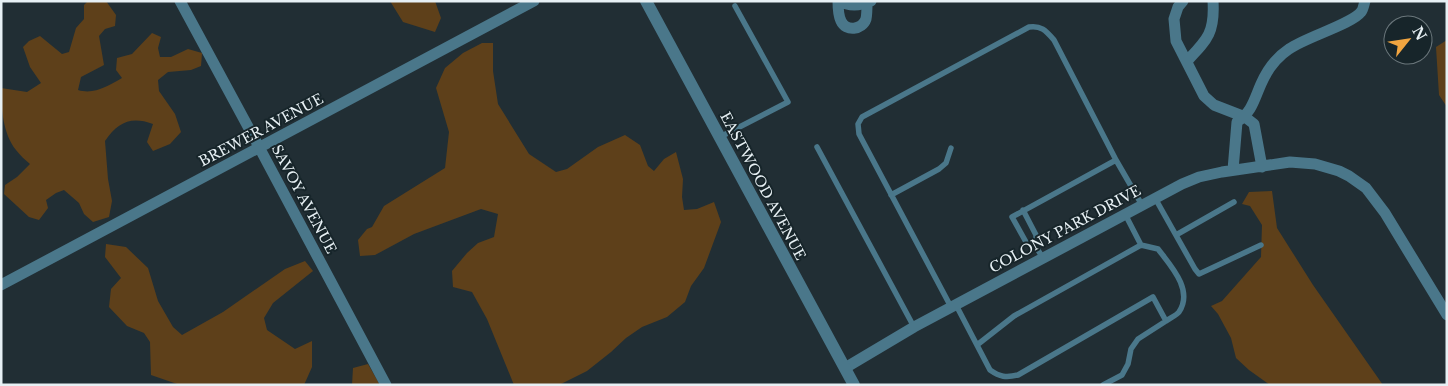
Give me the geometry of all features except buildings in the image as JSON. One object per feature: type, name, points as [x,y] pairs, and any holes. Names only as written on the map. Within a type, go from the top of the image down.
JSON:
[{"type":"street","name":"SAVOY AVENUE","points":[[180,1],[386,385]]},
{"type":"street","name":"BREWER AVENUE","points":[[1,285],[534,1]]},
{"type":"street","name":"EASTWOOD AVENUE","points":[[646,1],[854,385]]},
{"type":"street","points":[[838,1],[852,6],[869,2],[866,20],[863,25],[854,28],[846,27],[842,24],[838,1]]},
{"type":"street","points":[[1183,1],[1178,7],[1174,19],[1176,41],[1204,96],[1214,106],[1245,117],[1254,124],[1262,167]]},
{"type":"street","points":[[1186,61],[1210,35],[1213,22],[1213,1]]},
{"type":"street","points":[[1232,170],[1237,122],[1245,117],[1253,105],[1261,83],[1272,65],[1289,49],[1311,36],[1349,21],[1362,12],[1365,1]]},
{"type":"street","name":"COLONY PARK DRIVE","points":[[845,368],[914,326],[1182,184],[1199,177],[1232,170],[1290,162],[1315,164],[1349,176],[1373,195],[1386,213],[1447,315]]},
{"type":"lane","points":[[720,138],[788,102],[735,6]]},
{"type":"lane","points":[[1142,205],[1116,160],[1054,40],[1046,30],[1036,26],[1029,27],[862,117],[858,124],[859,134],[953,306],[990,370],[998,376],[1008,378],[1018,375],[1153,297],[1166,321]]},
{"type":"lane","points":[[817,147],[914,326]]},
{"type":"lane","points":[[891,194],[946,163],[951,148]]},
{"type":"lane","points":[[1043,258],[1036,247],[1026,242],[1012,217],[1116,160]]},
{"type":"lane","points":[[1156,198],[1199,274],[1260,245]]},
{"type":"lane","points":[[1176,235],[1234,202]]},
{"type":"lane","points":[[1023,210],[1036,235],[1036,247]]},
{"type":"lane","points":[[1125,214],[1141,245]]},
{"type":"lane","points":[[977,345],[1014,316],[1141,245],[1158,249],[1181,282],[1183,299],[1179,312],[1138,338],[1131,349],[1128,364],[1122,375],[1103,385]]},
{"type":"shaded area","points":[[88,1],[106,1],[116,15],[115,26],[105,29],[99,36],[104,65],[81,77],[78,90],[95,91],[122,78],[116,70],[117,58],[132,54],[152,33],[161,37],[158,48],[160,57],[171,57],[188,49],[202,53],[201,66],[191,70],[168,72],[158,80],[159,91],[175,114],[181,132],[170,144],[153,151],[147,142],[153,124],[138,121],[126,122],[120,125],[105,141],[112,201],[109,217],[93,222],[84,214],[79,203],[64,190],[46,200],[48,208],[39,220],[29,217],[4,194],[5,185],[17,177],[30,164],[16,150],[8,136],[2,112],[1,88],[27,92],[41,83],[30,67],[23,47],[29,41],[40,36],[62,54],[69,52],[76,28],[84,19],[84,5]]},
{"type":"shaded area","points":[[390,1],[435,1],[441,18],[435,32],[403,22]]},
{"type":"shaded area","points":[[1447,40],[1447,107],[1439,95],[1436,47]]},
{"type":"shaded area","points":[[482,43],[493,43],[493,71],[498,104],[529,154],[556,172],[567,169],[598,147],[625,135],[640,145],[648,166],[654,171],[664,159],[676,152],[683,179],[682,197],[684,210],[697,209],[714,202],[721,222],[704,268],[691,286],[685,302],[667,317],[642,327],[626,338],[587,371],[559,385],[514,385],[487,319],[472,292],[453,287],[452,271],[478,243],[494,237],[498,214],[481,209],[414,234],[375,255],[360,256],[358,240],[367,229],[372,227],[384,206],[445,168],[449,132],[436,88],[445,68],[463,53]]},
{"type":"shaded area","points":[[1272,191],[1277,228],[1313,285],[1383,385],[1270,385],[1236,358],[1231,338],[1218,314],[1211,306],[1222,301],[1261,257],[1262,225],[1250,206],[1242,204],[1249,192]]},
{"type":"shaded area","points":[[106,244],[126,247],[148,268],[158,301],[173,327],[182,335],[223,312],[285,269],[305,261],[313,271],[273,303],[264,318],[267,330],[295,349],[312,341],[312,367],[304,385],[180,385],[151,375],[150,342],[144,333],[127,326],[109,307],[111,289],[121,278],[105,257]]},
{"type":"shaded area","points":[[368,364],[380,385],[352,385],[353,368]]}]
